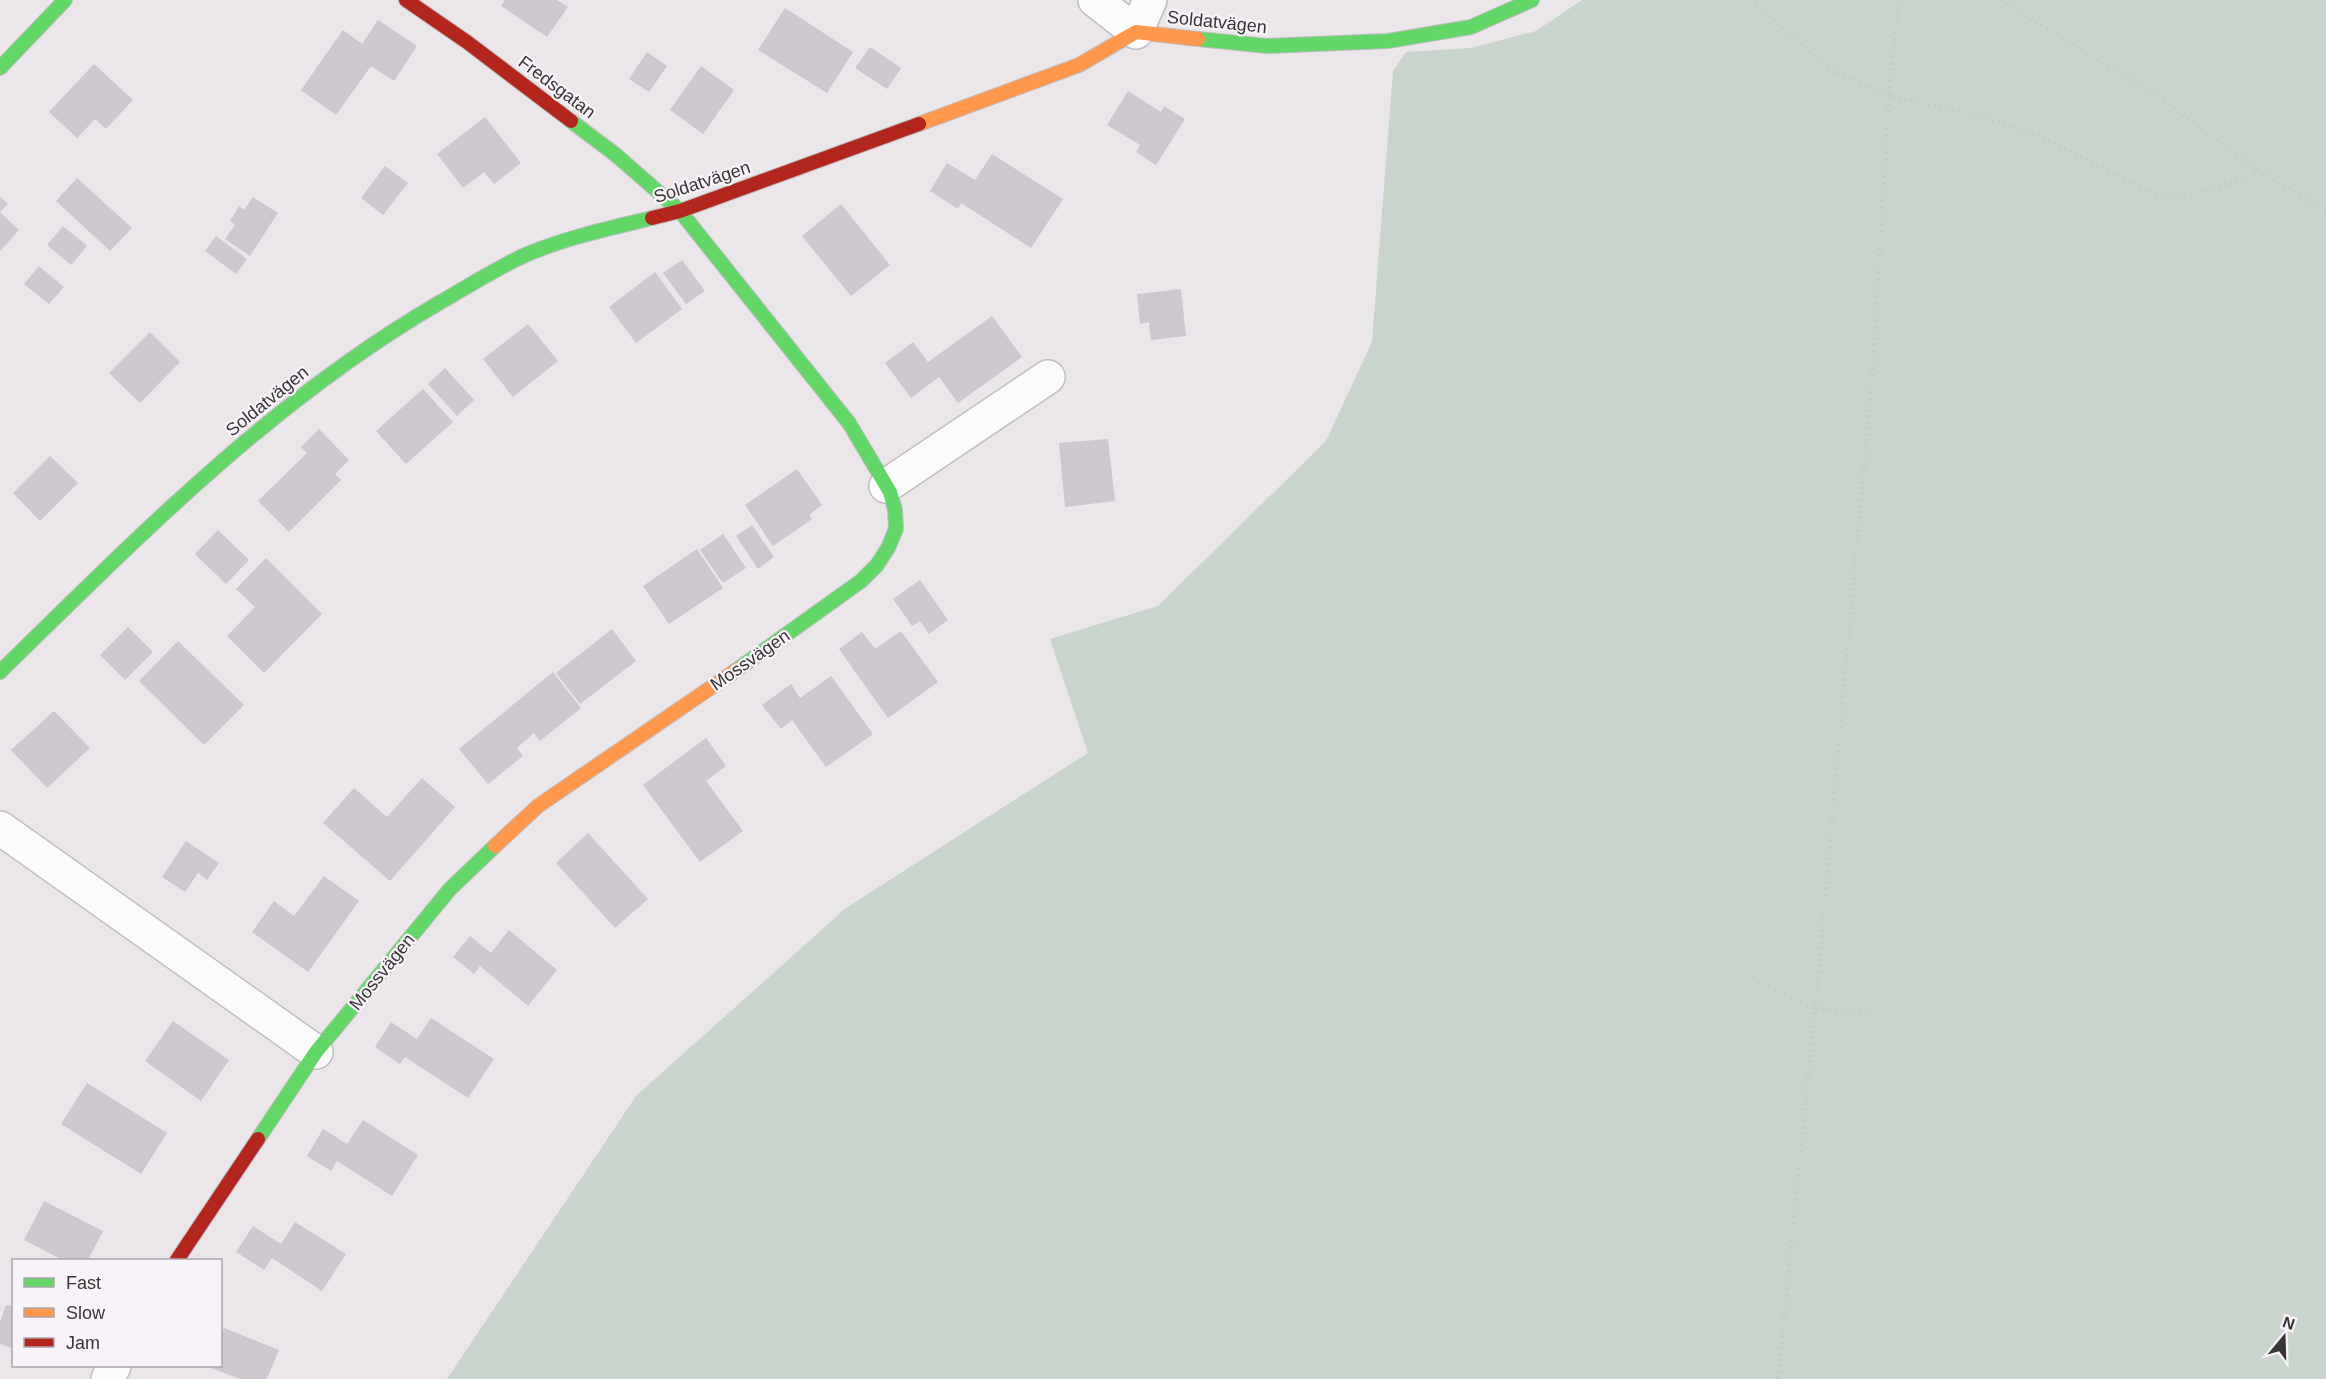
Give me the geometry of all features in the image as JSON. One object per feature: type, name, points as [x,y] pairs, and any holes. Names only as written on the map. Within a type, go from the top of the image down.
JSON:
[{"type":"street","points":[[0,68],[65,0]]},
{"type":"street","name":"Fredsgatan","points":[[406,0],[467,42],[616,155],[680,211]]},
{"type":"street","points":[[1095,0],[1136,32],[1150,0]]},
{"type":"street","name":"Soldatvägen","points":[[0,672],[118,556],[224,459],[339,366],[428,308],[531,254],[629,223],[680,211],[1079,65],[1136,32],[1268,46],[1388,41],[1471,27],[1532,0]]},
{"type":"street","name":"Mossvägen","points":[[178,1259],[316,1052],[450,889],[538,806],[754,658],[861,581],[877,565],[888,548],[896,529],[895,510],[890,492],[849,423],[680,211]]},
{"type":"street","points":[[886,486],[1048,377]]},
{"type":"street","points":[[0,828],[316,1052]]},
{"type":"path","points":[[1751,0],[1829,69],[1889,96],[1973,114],[2039,136],[2168,200],[2235,182],[2260,171]]},
{"type":"path","points":[[1778,1379],[1815,1009],[1873,364],[1889,96],[1899,0]]},
{"type":"path","points":[[2000,0],[2158,98],[2260,171],[2326,211]]},
{"type":"path","points":[[1752,979],[1815,1009],[1869,1014]]},
{"type":"shaded area","points":[[1582,0],[2326,0],[2326,1379],[447,1379],[636,1096],[846,908],[1088,753],[1050,639],[1158,606],[1326,441],[1372,342],[1393,71],[1406,52],[1471,48],[1536,31]]},
{"type":"building","points":[[505,0],[557,0],[568,7],[547,37],[501,6]]},
{"type":"building","points":[[785,8],[853,52],[827,93],[758,50]]},
{"type":"building","points":[[378,20],[417,46],[394,81],[371,66],[336,115],[301,90],[343,30],[362,44]]},
{"type":"building","points":[[870,47],[901,68],[887,89],[855,68]]},
{"type":"building","points":[[647,52],[667,66],[649,92],[629,79]]},
{"type":"building","points":[[94,64],[133,100],[106,129],[95,119],[77,138],[49,112]]},
{"type":"building","points":[[701,66],[734,90],[703,134],[670,110]]},
{"type":"building","points":[[1128,91],[1161,112],[1164,106],[1185,119],[1156,165],[1136,152],[1140,145],[1107,125]]},
{"type":"building","points":[[485,117],[521,163],[494,184],[484,172],[463,188],[437,154]]},
{"type":"building","points":[[992,154],[1063,199],[1031,248],[961,203],[958,209],[930,191],[947,163],[975,180]]},
{"type":"building","points":[[385,166],[408,183],[383,215],[361,198]]},
{"type":"building","points":[[77,178],[132,228],[110,251],[56,201]]},
{"type":"building","points":[[0,197],[8,204],[0,212]]},
{"type":"building","points":[[253,197],[278,213],[250,256],[225,239],[235,225],[230,221],[239,206],[244,210]]},
{"type":"building","points":[[841,204],[890,265],[851,296],[802,236]]},
{"type":"building","points":[[0,212],[19,230],[0,251]]},
{"type":"building","points":[[63,226],[87,246],[71,265],[47,245]]},
{"type":"building","points":[[216,236],[247,259],[236,274],[205,251]]},
{"type":"building","points":[[682,260],[705,291],[686,304],[663,273]]},
{"type":"building","points":[[39,266],[64,287],[49,304],[24,284]]},
{"type":"building","points":[[655,272],[682,309],[636,343],[609,307]]},
{"type":"building","points":[[1181,289],[1186,336],[1151,340],[1149,322],[1140,324],[1137,294]]},
{"type":"building","points":[[992,316],[1022,357],[958,403],[939,377],[911,398],[885,363],[913,342],[928,362]]},
{"type":"building","points":[[528,324],[558,361],[513,397],[483,359]]},
{"type":"building","points":[[150,332],[180,362],[140,403],[109,373]]},
{"type":"building","points":[[445,368],[474,400],[457,416],[428,384]]},
{"type":"building","points":[[423,389],[453,422],[406,464],[376,431]]},
{"type":"building","points":[[319,429],[349,460],[335,474],[341,480],[289,532],[258,501],[307,453],[301,447]]},
{"type":"building","points":[[1108,439],[1115,501],[1065,507],[1059,443]]},
{"type":"building","points":[[50,456],[78,483],[40,521],[13,493]]},
{"type":"building","points":[[797,469],[822,505],[809,515],[812,519],[773,546],[745,505]]},
{"type":"building","points":[[752,525],[774,557],[758,569],[736,536]]},
{"type":"building","points":[[218,530],[249,560],[226,584],[195,554]]},
{"type":"building","points":[[723,534],[746,568],[723,583],[700,550]]},
{"type":"building","points":[[697,549],[723,588],[669,624],[643,586]]},
{"type":"building","points":[[266,558],[322,614],[264,673],[227,636],[255,607],[236,589]]},
{"type":"building","points":[[920,580],[948,620],[929,634],[920,621],[912,626],[893,599]]},
{"type":"building","points":[[128,627],[153,652],[125,680],[100,655]]},
{"type":"building","points":[[612,629],[636,661],[580,704],[556,673]]},
{"type":"building","points":[[901,631],[938,682],[888,718],[839,649],[862,632],[875,649]]},
{"type":"building","points":[[178,641],[244,705],[204,745],[139,681]]},
{"type":"building","points":[[553,672],[581,708],[540,741],[534,733],[517,748],[523,756],[488,784],[459,749]]},
{"type":"building","points":[[831,676],[873,734],[826,767],[792,720],[781,729],[762,705],[791,684],[800,698]]},
{"type":"building","points":[[54,711],[90,748],[47,788],[11,750]]},
{"type":"building","points":[[706,738],[726,766],[706,781],[743,831],[700,862],[643,785]]},
{"type":"building","points":[[422,778],[455,807],[390,881],[323,823],[354,788],[387,817]]},
{"type":"building","points":[[588,833],[648,899],[615,928],[556,863]]},
{"type":"building","points":[[186,841],[219,863],[207,880],[198,873],[185,892],[162,877]]},
{"type":"building","points":[[324,876],[359,901],[308,972],[252,932],[274,901],[294,916]]},
{"type":"building","points":[[509,930],[557,970],[528,1006],[480,966],[474,974],[453,957],[470,936],[491,953]]},
{"type":"building","points":[[431,1018],[494,1059],[468,1098],[405,1057],[400,1064],[375,1047],[391,1022],[417,1039]]},
{"type":"building","points":[[173,1021],[229,1060],[201,1101],[145,1061]]},
{"type":"building","points":[[87,1083],[167,1133],[141,1174],[61,1124]]},
{"type":"building","points":[[363,1120],[418,1155],[392,1196],[337,1161],[331,1171],[307,1156],[323,1129],[347,1144]]},
{"type":"building","points":[[44,1201],[103,1231],[89,1259],[61,1259],[24,1240]]},
{"type":"building","points":[[295,1222],[346,1254],[322,1291],[272,1258],[264,1270],[236,1252],[253,1226],[281,1244]]},
{"type":"building","points":[[6,1305],[12,1306],[12,1348],[0,1344],[0,1322]]},
{"type":"building","points":[[224,1328],[279,1350],[267,1379],[240,1379],[209,1367],[222,1367]]},
{"type":"traffic: fast","points":[[0,68],[65,0]]},
{"type":"traffic: fast","points":[[1198,39],[1267,46],[1388,41],[1471,27],[1532,0]]},
{"type":"traffic: fast","points":[[571,121],[616,155],[680,211],[849,423],[890,492],[895,510],[896,529],[877,565],[861,581],[738,669]]},
{"type":"traffic: fast","points":[[0,672],[103,571],[208,474],[319,383],[378,341],[518,258],[575,238],[652,218]]},
{"type":"traffic: fast","points":[[258,1139],[316,1052],[450,889],[495,846]]},
{"type":"traffic: slow","points":[[919,124],[1079,65],[1136,32],[1198,39]]},
{"type":"traffic: slow","points":[[495,846],[538,806],[738,669]]},
{"type":"traffic: jam","points":[[406,0],[467,42],[571,121]]},
{"type":"traffic: jam","points":[[652,218],[680,211],[919,124]]},
{"type":"traffic: jam","points":[[178,1259],[258,1139]]}]
